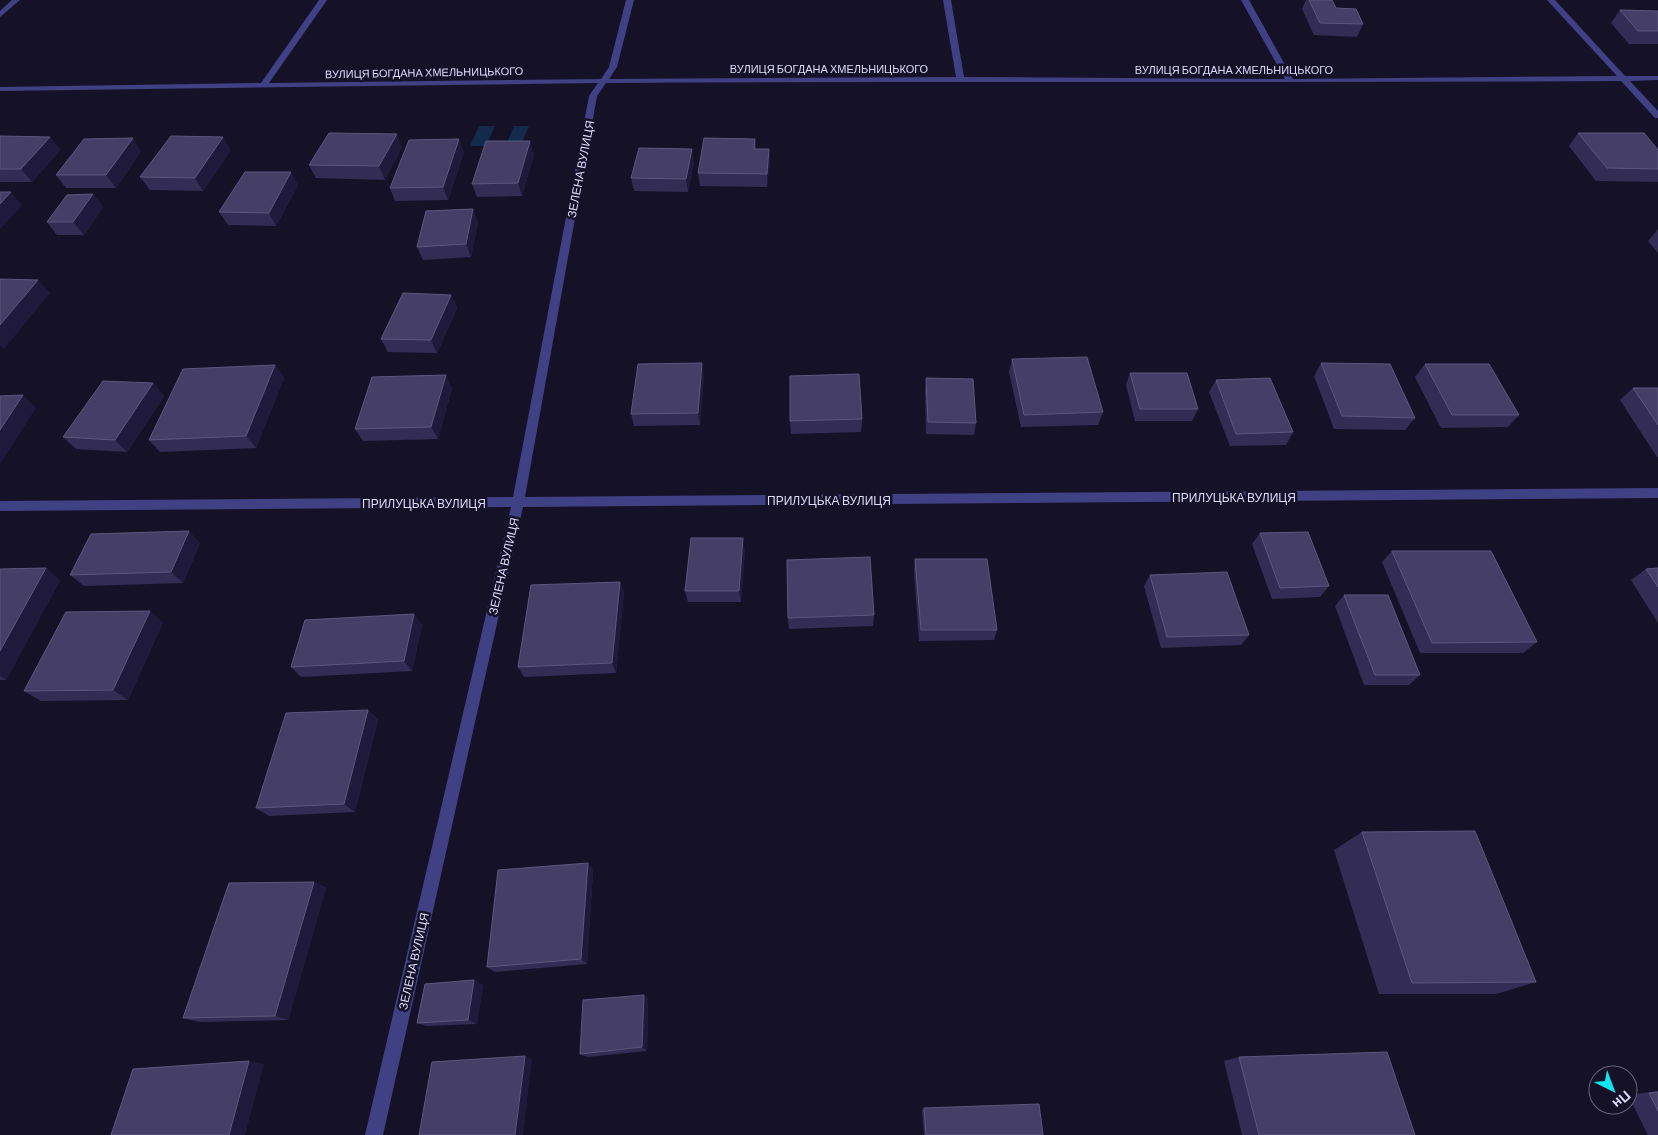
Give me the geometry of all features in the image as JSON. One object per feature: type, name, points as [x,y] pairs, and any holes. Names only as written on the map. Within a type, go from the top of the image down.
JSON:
[{"type":"street","points":[[0,15],[16,0]]},
{"type":"street","points":[[264,85],[323,0]]},
{"type":"street","name":"ЗЕЛЕНА ВУЛИЦЯ","points":[[374,1135],[518,502],[593,96],[612,67],[630,0]]},
{"type":"street","points":[[947,0],[960,79]]},
{"type":"street","points":[[1245,0],[1290,81]]},
{"type":"street","points":[[1551,0],[1658,116]]},
{"type":"street","name":"ВУЛИЦЯ БОГДАНА ХМЕЛЬНИЦЬКОГО","points":[[0,89],[604,81],[960,79],[1290,81],[1658,78]]},
{"type":"street","name":"ПРИЛУЦЬКА ВУЛИЦЯ","points":[[0,506],[1658,493]]},
{"type":"water","points":[[479,126],[495,126],[486,146],[470,146]]},
{"type":"water","points":[[514,126],[529,126],[521,145],[506,145]]},
{"type":"building","points":[[1309,0],[1332,0],[1336,8],[1356,9],[1363,24],[1320,23]]},
{"type":"building","points":[[1620,10],[1658,11],[1658,31],[1638,31]]},
{"type":"building","points":[[329,133],[397,134],[379,166],[309,165]]},
{"type":"building","points":[[1578,133],[1644,133],[1658,150],[1658,169],[1607,168]]},
{"type":"building","points":[[0,136],[50,137],[21,169],[0,169]]},
{"type":"building","points":[[171,136],[223,137],[195,178],[140,177]]},
{"type":"building","points":[[133,138],[106,175],[56,175],[84,139]]},
{"type":"building","points":[[704,138],[755,139],[754,149],[769,149],[767,174],[698,173]]},
{"type":"building","points":[[459,139],[443,187],[390,188],[409,140]]},
{"type":"building","points":[[486,141],[530,141],[518,183],[472,184]]},
{"type":"building","points":[[639,148],[692,149],[686,179],[631,178]]},
{"type":"building","points":[[245,172],[291,172],[269,213],[219,212]]},
{"type":"building","points":[[0,192],[11,192],[0,204]]},
{"type":"building","points":[[93,194],[73,222],[47,222],[67,195]]},
{"type":"building","points":[[473,209],[466,244],[417,247],[426,211]]},
{"type":"building","points":[[0,279],[38,280],[0,325]]},
{"type":"building","points":[[403,293],[451,295],[431,340],[381,339]]},
{"type":"building","points":[[1087,357],[1103,412],[1024,415],[1012,359]]},
{"type":"building","points":[[702,363],[698,413],[631,414],[638,364]]},
{"type":"building","points":[[1321,363],[1390,364],[1415,418],[1342,416]]},
{"type":"building","points":[[1425,364],[1489,364],[1519,415],[1452,415]]},
{"type":"building","points":[[275,365],[246,436],[149,440],[183,369]]},
{"type":"building","points":[[1130,373],[1187,373],[1198,409],[1140,409]]},
{"type":"building","points":[[859,374],[862,419],[790,421],[790,376]]},
{"type":"building","points":[[446,375],[431,427],[355,429],[372,377]]},
{"type":"building","points":[[926,378],[973,379],[976,423],[928,422]]},
{"type":"building","points":[[1270,378],[1293,432],[1236,434],[1216,380]]},
{"type":"building","points":[[103,381],[153,383],[115,440],[63,437]]},
{"type":"building","points":[[1633,388],[1658,388],[1658,425]]},
{"type":"building","points":[[23,395],[0,430],[0,396]]},
{"type":"building","points":[[189,531],[171,572],[70,575],[91,534]]},
{"type":"building","points":[[1308,532],[1329,586],[1280,588],[1260,533]]},
{"type":"building","points":[[691,538],[743,538],[739,591],[685,591]]},
{"type":"building","points":[[1392,551],[1491,551],[1537,642],[1432,643]]},
{"type":"building","points":[[870,557],[874,615],[788,618],[787,560]]},
{"type":"building","points":[[915,559],[987,559],[997,630],[921,630]]},
{"type":"building","points":[[46,568],[0,651],[0,569]]},
{"type":"building","points":[[1658,568],[1658,587],[1646,569]]},
{"type":"building","points":[[1227,572],[1249,635],[1167,637],[1150,575]]},
{"type":"building","points":[[620,582],[612,663],[518,667],[531,585]]},
{"type":"building","points":[[1344,595],[1388,595],[1420,675],[1375,675]]},
{"type":"building","points":[[150,611],[113,690],[24,691],[66,612]]},
{"type":"building","points":[[414,614],[404,661],[291,667],[305,620]]},
{"type":"building","points":[[368,710],[344,804],[256,808],[286,713]]},
{"type":"building","points":[[1475,831],[1536,982],[1412,983],[1362,832]]},
{"type":"building","points":[[588,863],[581,959],[487,967],[498,870]]},
{"type":"building","points":[[314,882],[275,1016],[183,1018],[229,883]]},
{"type":"building","points":[[474,980],[468,1020],[417,1023],[425,984]]},
{"type":"building","points":[[644,995],[642,1047],[580,1054],[583,1000]]},
{"type":"building","points":[[1387,1052],[1415,1135],[1259,1135],[1239,1057]]},
{"type":"building","points":[[525,1056],[515,1135],[419,1135],[432,1062]]},
{"type":"building","points":[[249,1061],[229,1135],[111,1135],[133,1069]]},
{"type":"building","points":[[1658,1092],[1658,1111],[1649,1093]]},
{"type":"building","points":[[1039,1104],[1043,1135],[926,1135],[924,1108]]}]
